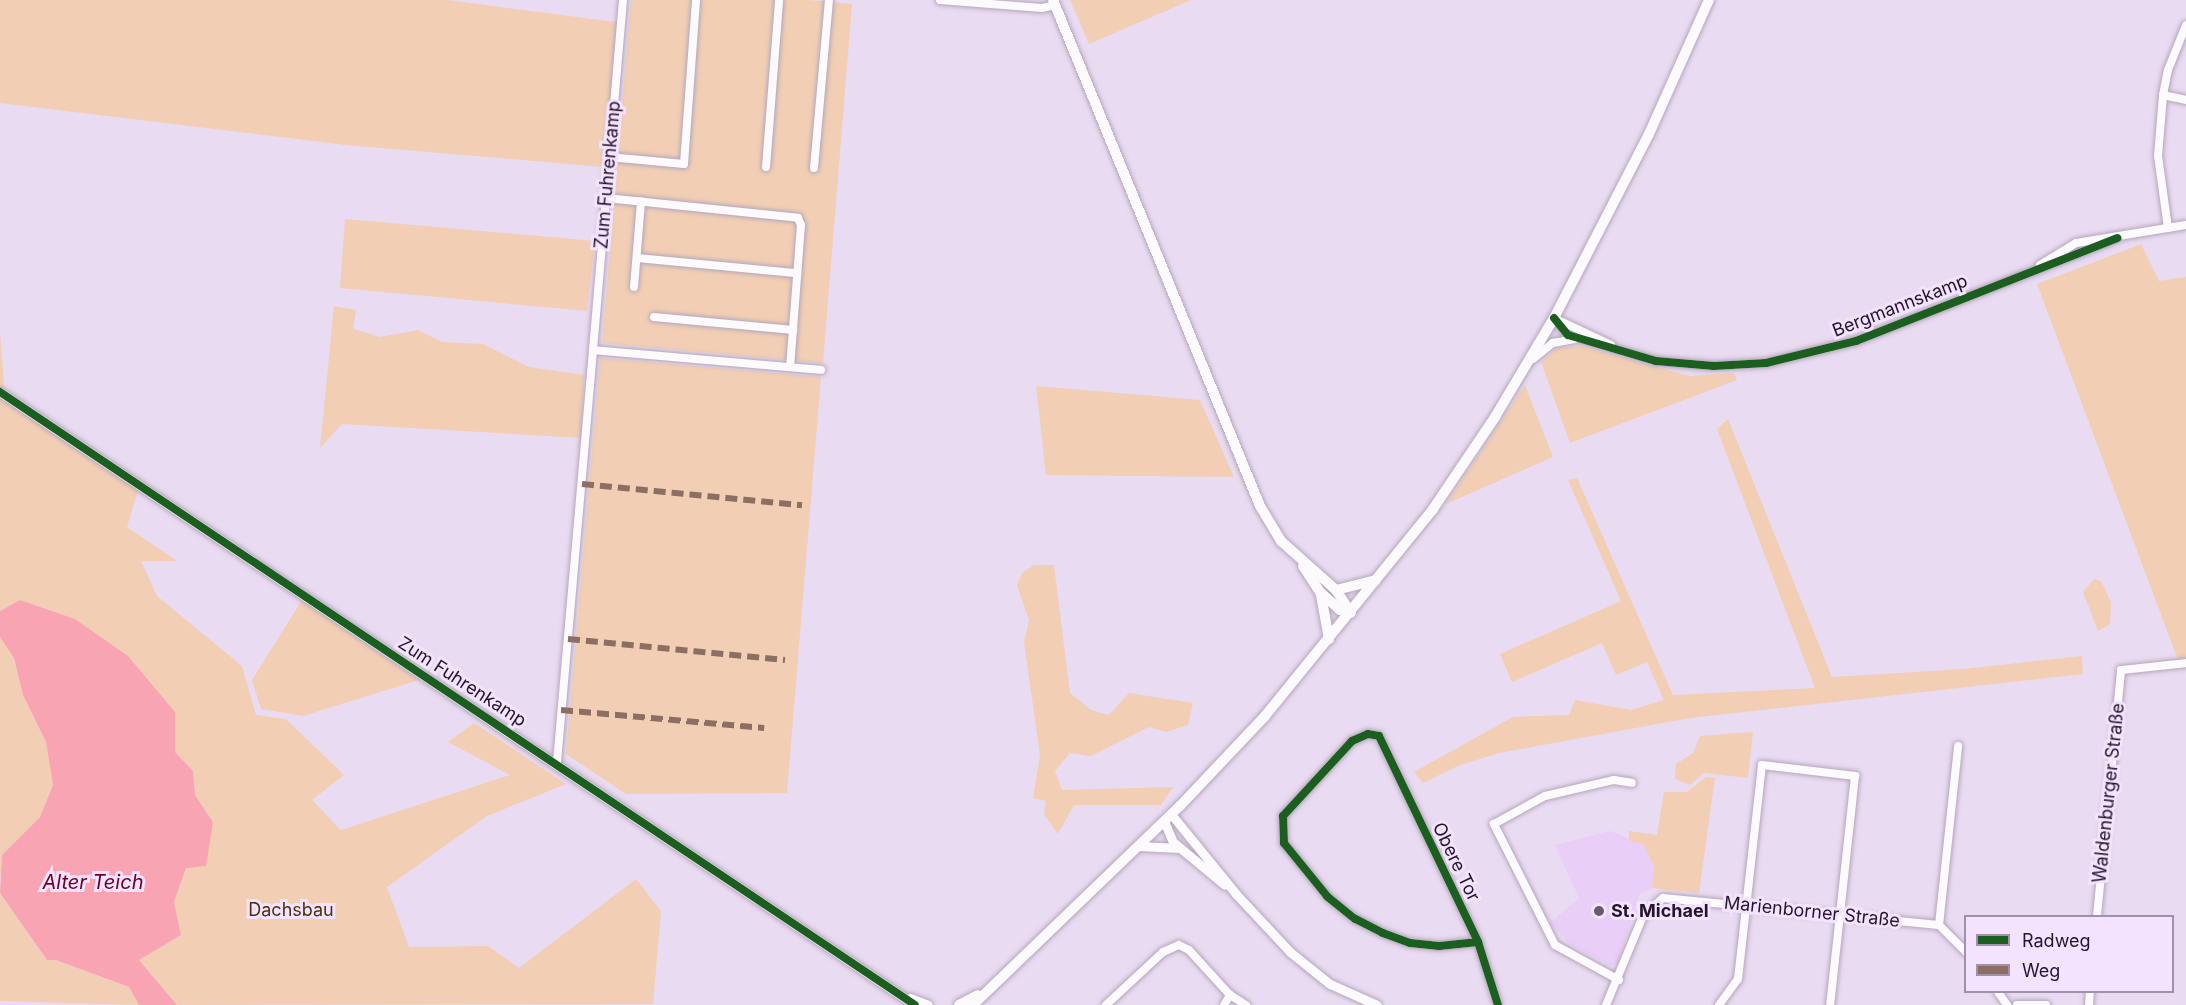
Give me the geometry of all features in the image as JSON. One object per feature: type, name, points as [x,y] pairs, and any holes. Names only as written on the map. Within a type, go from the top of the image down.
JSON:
[{"type":"main road","points":[[973,1005],[1168,818],[1265,716],[1433,509],[1527,364],[1554,318],[1649,134],[1709,0]]},
{"type":"main road","points":[[1054,2],[1243,470],[1269,524],[1301,562],[1320,592],[1327,613],[1329,639]]},
{"type":"main road","points":[[1301,562],[1336,590],[1350,613]]},
{"type":"main road","points":[[1336,590],[1377,580]]},
{"type":"main road","points":[[1320,592],[1340,610],[1350,613]]},
{"type":"main road","points":[[959,1005],[989,990]]},
{"type":"street","name":"Zum Fuhrenkamp","points":[[557,762],[623,0]]},
{"type":"street","points":[[609,157],[684,164],[696,0]]},
{"type":"street","points":[[766,167],[779,0]]},
{"type":"street","points":[[814,168],[829,0]]},
{"type":"street","points":[[940,0],[1042,8],[1054,2]]},
{"type":"street","points":[[2168,228],[2158,156],[2163,95],[2175,48],[2186,26]]},
{"type":"street","points":[[2163,95],[2186,100]]},
{"type":"street","points":[[606,198],[798,218],[801,225],[790,368]]},
{"type":"street","points":[[634,287],[640,201]]},
{"type":"street","name":"Bergmannskamp","points":[[2037,268],[2068,246],[2186,225]]},
{"type":"street","name":"Bergmannskamp","points":[[1554,318],[1561,329],[1580,339],[1656,361],[1714,366],[1807,356],[1856,341],[2117,238]]},
{"type":"street","points":[[637,258],[797,273]]},
{"type":"street","points":[[654,316],[793,330]]},
{"type":"street","name":"Bergmannskamp","points":[[1554,318],[1623,351]]},
{"type":"street","name":"Bergmannskamp","points":[[1527,364],[1553,343],[1580,339]]},
{"type":"street","points":[[593,350],[821,370]]},
{"type":"street","name":"Zum Fuhrenkamp","points":[[0,392],[557,762],[908,998],[915,1005]]},
{"type":"street","name":"Waldenburger Straße","points":[[2097,915],[2121,670],[2186,663]]},
{"type":"street","name":"Obere Tor","points":[[1478,942],[1440,946],[1410,943],[1374,929],[1327,896],[1284,843],[1282,816],[1342,748],[1365,735],[1379,736],[1478,942],[1498,1005]]},
{"type":"street","points":[[1958,746],[1939,925],[1964,951]]},
{"type":"street","points":[[1719,1005],[1738,980],[1744,906],[1762,765],[1856,776],[1830,1005]]},
{"type":"street","points":[[1619,980],[1555,945],[1494,824],[1545,796],[1614,780],[1632,783]]},
{"type":"street","points":[[1168,818],[1168,836],[1180,849],[1236,894]]},
{"type":"street","points":[[1168,818],[1236,894],[1310,970],[1330,984],[1377,1005]]},
{"type":"street","points":[[1138,846],[1180,849]]},
{"type":"street","name":"Marienborner Straße","points":[[1606,1005],[1619,980],[1643,916],[1654,902],[1676,898],[1939,925]]},
{"type":"street","points":[[1106,1005],[1163,952],[1179,945],[1188,950],[1230,995],[1246,1005]]},
{"type":"street","points":[[1224,1005],[1230,995]]},
{"type":"street","name":"Zum Fuhrenkamp","points":[[908,998],[928,1005]]},
{"type":"street","points":[[2017,1005],[2046,1005]]},
{"type":"shaded area","name":"St. Michael","points":[[1610,831],[1643,844],[1654,866],[1652,888],[1639,895],[1618,963],[1611,966],[1571,945],[1550,923],[1579,898],[1555,845]]},
{"type":"green space","points":[[0,0],[448,0],[623,23],[603,167],[346,145],[0,103]]},
{"type":"green space","points":[[631,0],[809,0],[852,4],[823,363],[602,343]]},
{"type":"green space","points":[[1070,0],[1191,0],[1089,44]]},
{"type":"green space","points":[[345,219],[595,241],[587,311],[340,288]]},
{"type":"green space","points":[[2141,244],[2159,281],[2186,277],[2186,659],[2178,660],[2037,284]]},
{"type":"green space","points":[[334,306],[356,310],[353,329],[380,337],[418,330],[442,342],[483,344],[529,367],[584,375],[581,438],[342,424],[320,448]]},
{"type":"green space","name":"Dachsbau","points":[[0,332],[5,397],[139,487],[127,527],[177,561],[141,561],[157,596],[242,666],[256,715],[286,719],[344,775],[312,800],[341,830],[510,775],[448,742],[474,723],[566,784],[487,816],[387,887],[409,947],[488,946],[519,968],[636,879],[661,911],[653,1004],[177,1005],[139,960],[181,935],[174,902],[186,868],[213,822],[195,795],[193,771],[175,752],[175,712],[75,619],[20,600],[0,611]]},
{"type":"green space","points":[[1581,346],[1689,376],[1734,373],[1737,380],[1570,443],[1541,362],[1557,348]]},
{"type":"green space","points":[[600,358],[821,377],[787,793],[626,794],[566,754]]},
{"type":"green space","points":[[1525,385],[1553,457],[1446,504]]},
{"type":"green space","points":[[1036,386],[1200,400],[1234,477],[1046,475]]},
{"type":"green space","points":[[1728,419],[1832,677],[1964,669],[2082,656],[2083,674],[1690,718],[1499,753],[1460,765],[1423,783],[1414,772],[1513,717],[1569,715],[1575,700],[1631,710],[1664,700],[1647,662],[1616,675],[1602,643],[1512,682],[1500,654],[1621,601],[1568,480],[1577,478],[1673,695],[1815,688],[1717,429]]},
{"type":"green space","points":[[1034,565],[1054,565],[1070,693],[1091,710],[1109,715],[1129,693],[1193,703],[1188,725],[1166,732],[1149,727],[1091,756],[1070,753],[1055,771],[1062,790],[1173,787],[1161,805],[1074,805],[1058,834],[1044,814],[1046,801],[1033,798],[1040,755],[1024,642],[1029,620],[1017,585],[1022,573]]},
{"type":"green space","points":[[2094,579],[2101,581],[2111,602],[2110,624],[2098,631],[2083,592]]},
{"type":"green space","points":[[302,600],[419,680],[303,716],[261,709],[252,680]]},
{"type":"green space","points":[[0,637],[14,658],[23,695],[46,742],[53,785],[40,817],[2,855],[0,884]]},
{"type":"green space","points":[[1753,732],[1748,778],[1704,773],[1690,785],[1675,779],[1676,764],[1693,753],[1700,736]]},
{"type":"green space","points":[[1706,777],[1715,778],[1699,893],[1652,888],[1654,866],[1643,844],[1629,841],[1629,831],[1657,835],[1664,792],[1687,792]]},
{"type":"green space","points":[[0,893],[47,960],[56,960],[129,987],[139,1005],[0,1001]]},
{"type":"water","name":"Alter Teich","points":[[20,600],[75,619],[128,656],[175,712],[175,752],[193,771],[195,795],[213,822],[206,866],[186,868],[174,902],[181,935],[139,960],[177,1005],[139,1005],[129,987],[56,960],[47,960],[0,893],[2,855],[40,817],[53,785],[46,742],[23,695],[14,658],[0,637],[0,611]]},
{"type":"marked path","points":[[582,484],[802,505]]},
{"type":"marked path","points":[[568,639],[785,660]]},
{"type":"marked path","points":[[561,710],[764,728]]},
{"type":"cycle path","points":[[1554,318],[1568,335],[1656,361],[1714,366],[1766,363],[1856,341],[2117,238]]},
{"type":"cycle path","points":[[0,392],[915,1005]]},
{"type":"cycle path","points":[[1478,942],[1439,946],[1410,943],[1355,919],[1327,896],[1284,843],[1283,816],[1352,741],[1368,734],[1379,736],[1478,942],[1498,1005]]},
{"type":"place","name":"St. Michael","points":[[1599,911]]}]
